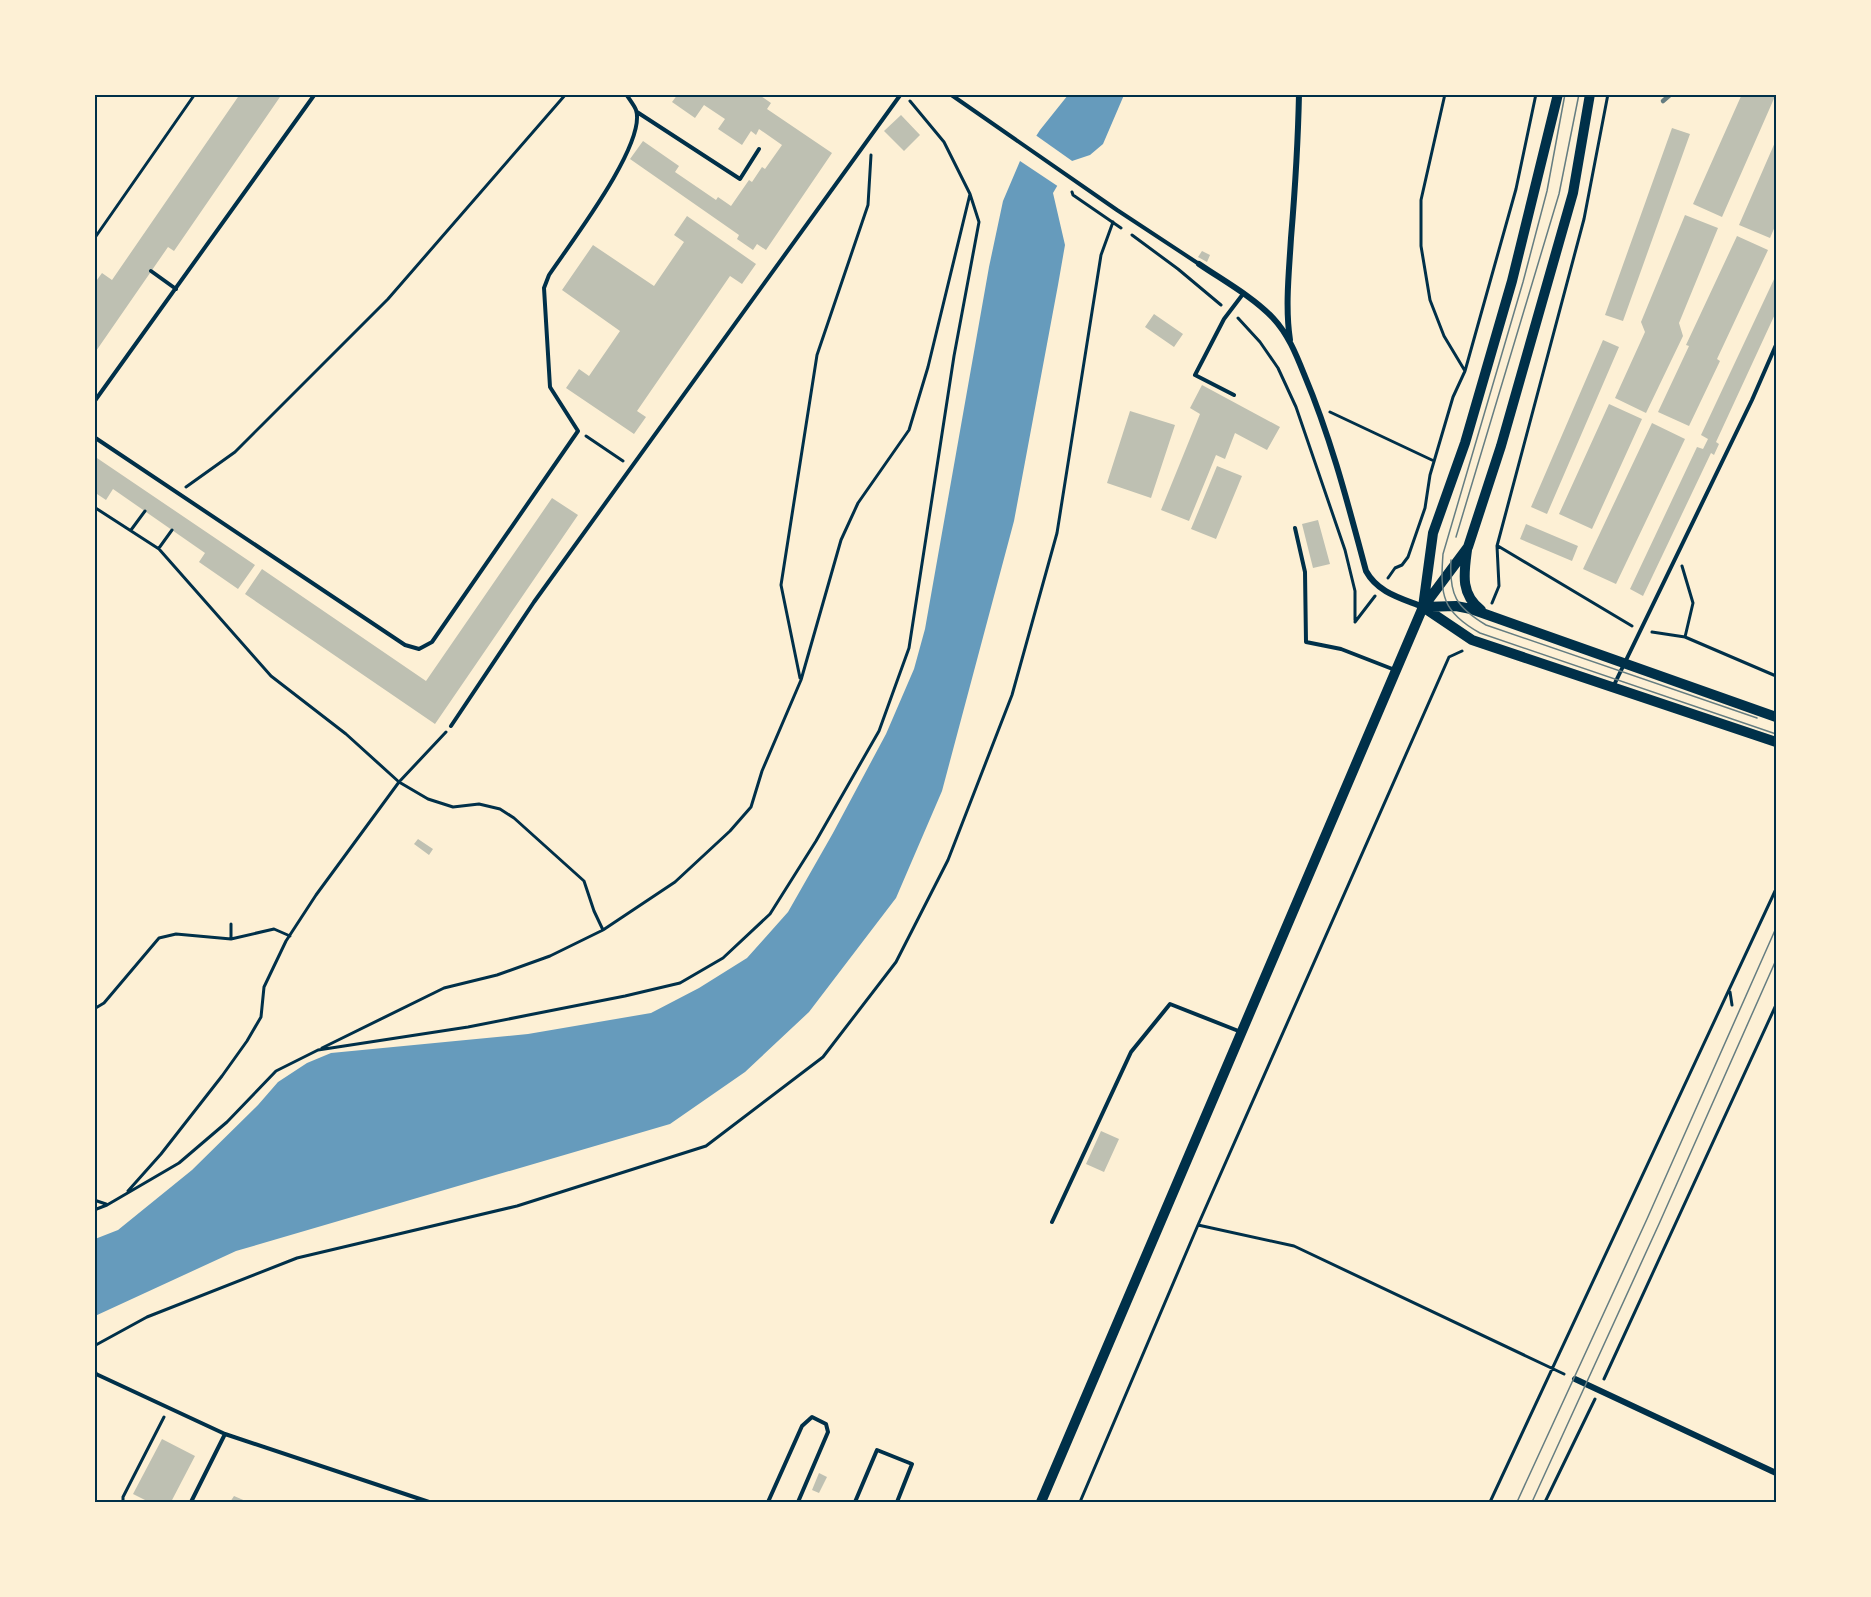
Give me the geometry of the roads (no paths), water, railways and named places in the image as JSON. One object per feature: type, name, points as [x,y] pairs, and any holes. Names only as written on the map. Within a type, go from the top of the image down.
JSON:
[{"type":"main road","points":[[1041,1503],[1423,607],[1433,533],[1465,443],[1512,281],[1557,94]]},
{"type":"main road","points":[[1590,94],[1573,193],[1501,446],[1468,547],[1464,585],[1472,603],[1623,663],[1776,717]]},
{"type":"main road","points":[[1423,607],[1468,547]]},
{"type":"main road","points":[[1423,607],[1456,606],[1489,609]]},
{"type":"main road","points":[[1423,607],[1472,640],[1776,742]]},
{"type":"street","points":[[1290,341],[1287,323],[1299,94]]},
{"type":"street","points":[[1199,264],[1244,294],[1273,318],[1290,341],[1318,406],[1334,453],[1366,571],[1371,580],[1388,594],[1423,607]]},
{"type":"street","points":[[1575,1379],[1776,1473]]},
{"type":"lane","points":[[94,402],[315,94]]},
{"type":"lane","points":[[626,94],[637,111],[740,179],[759,149]]},
{"type":"lane","points":[[451,726],[534,602],[903,94]]},
{"type":"lane","points":[[950,94],[1199,264]]},
{"type":"lane","points":[[94,437],[405,645],[419,649],[432,642],[578,430],[550,387],[544,288],[549,275],[616,174],[635,135],[637,111]]},
{"type":"lane","points":[[152,271],[176,289]]},
{"type":"lane","points":[[1234,395],[1195,375],[1229,312],[1244,294]]},
{"type":"lane","points":[[1613,687],[1776,345]]},
{"type":"lane","points":[[1294,528],[1305,572],[1306,642],[1341,650],[1397,671]]},
{"type":"lane","points":[[1052,1222],[1131,1052],[1170,1004],[1242,1033]]},
{"type":"lane","points":[[94,1370],[96,1374],[225,1434],[429,1503]]},
{"type":"lane","points":[[768,1503],[802,1426],[812,1417],[826,1424],[828,1432],[798,1503]]},
{"type":"lane","points":[[191,1503],[225,1434]]},
{"type":"lane","points":[[855,1503],[877,1450],[912,1464],[897,1503]]},
{"type":"water","points":[[1068,95],[1124,95],[1103,144],[1090,155],[1072,161],[1053,193],[1065,245],[1058,285],[1014,521],[942,791],[896,898],[809,1012],[745,1072],[670,1124],[236,1251],[95,1316],[95,1239],[118,1230],[192,1170],[278,1082],[307,1063],[331,1053],[528,1034],[651,1013],[699,988],[747,958],[788,912],[886,734],[914,669],[925,629],[989,267],[1003,201],[1020,161],[1040,130]]},
{"type":"tram line","points":[[1565,94],[1547,191],[1523,282],[1443,554],[1442,581],[1446,601],[1458,618],[1480,633],[1776,734]]},
{"type":"tram line","points":[[1456,537],[1559,194],[1579,94]]},
{"type":"tram line","points":[[1451,560],[1451,582],[1457,599],[1461,606],[1486,625],[1757,718]]},
{"type":"tram line","points":[[1517,1502],[1647,1219],[1776,928]]},
{"type":"tram line","points":[[1532,1502],[1776,960]]},
{"type":"railway","points":[[1663,101],[1671,94]]}]
